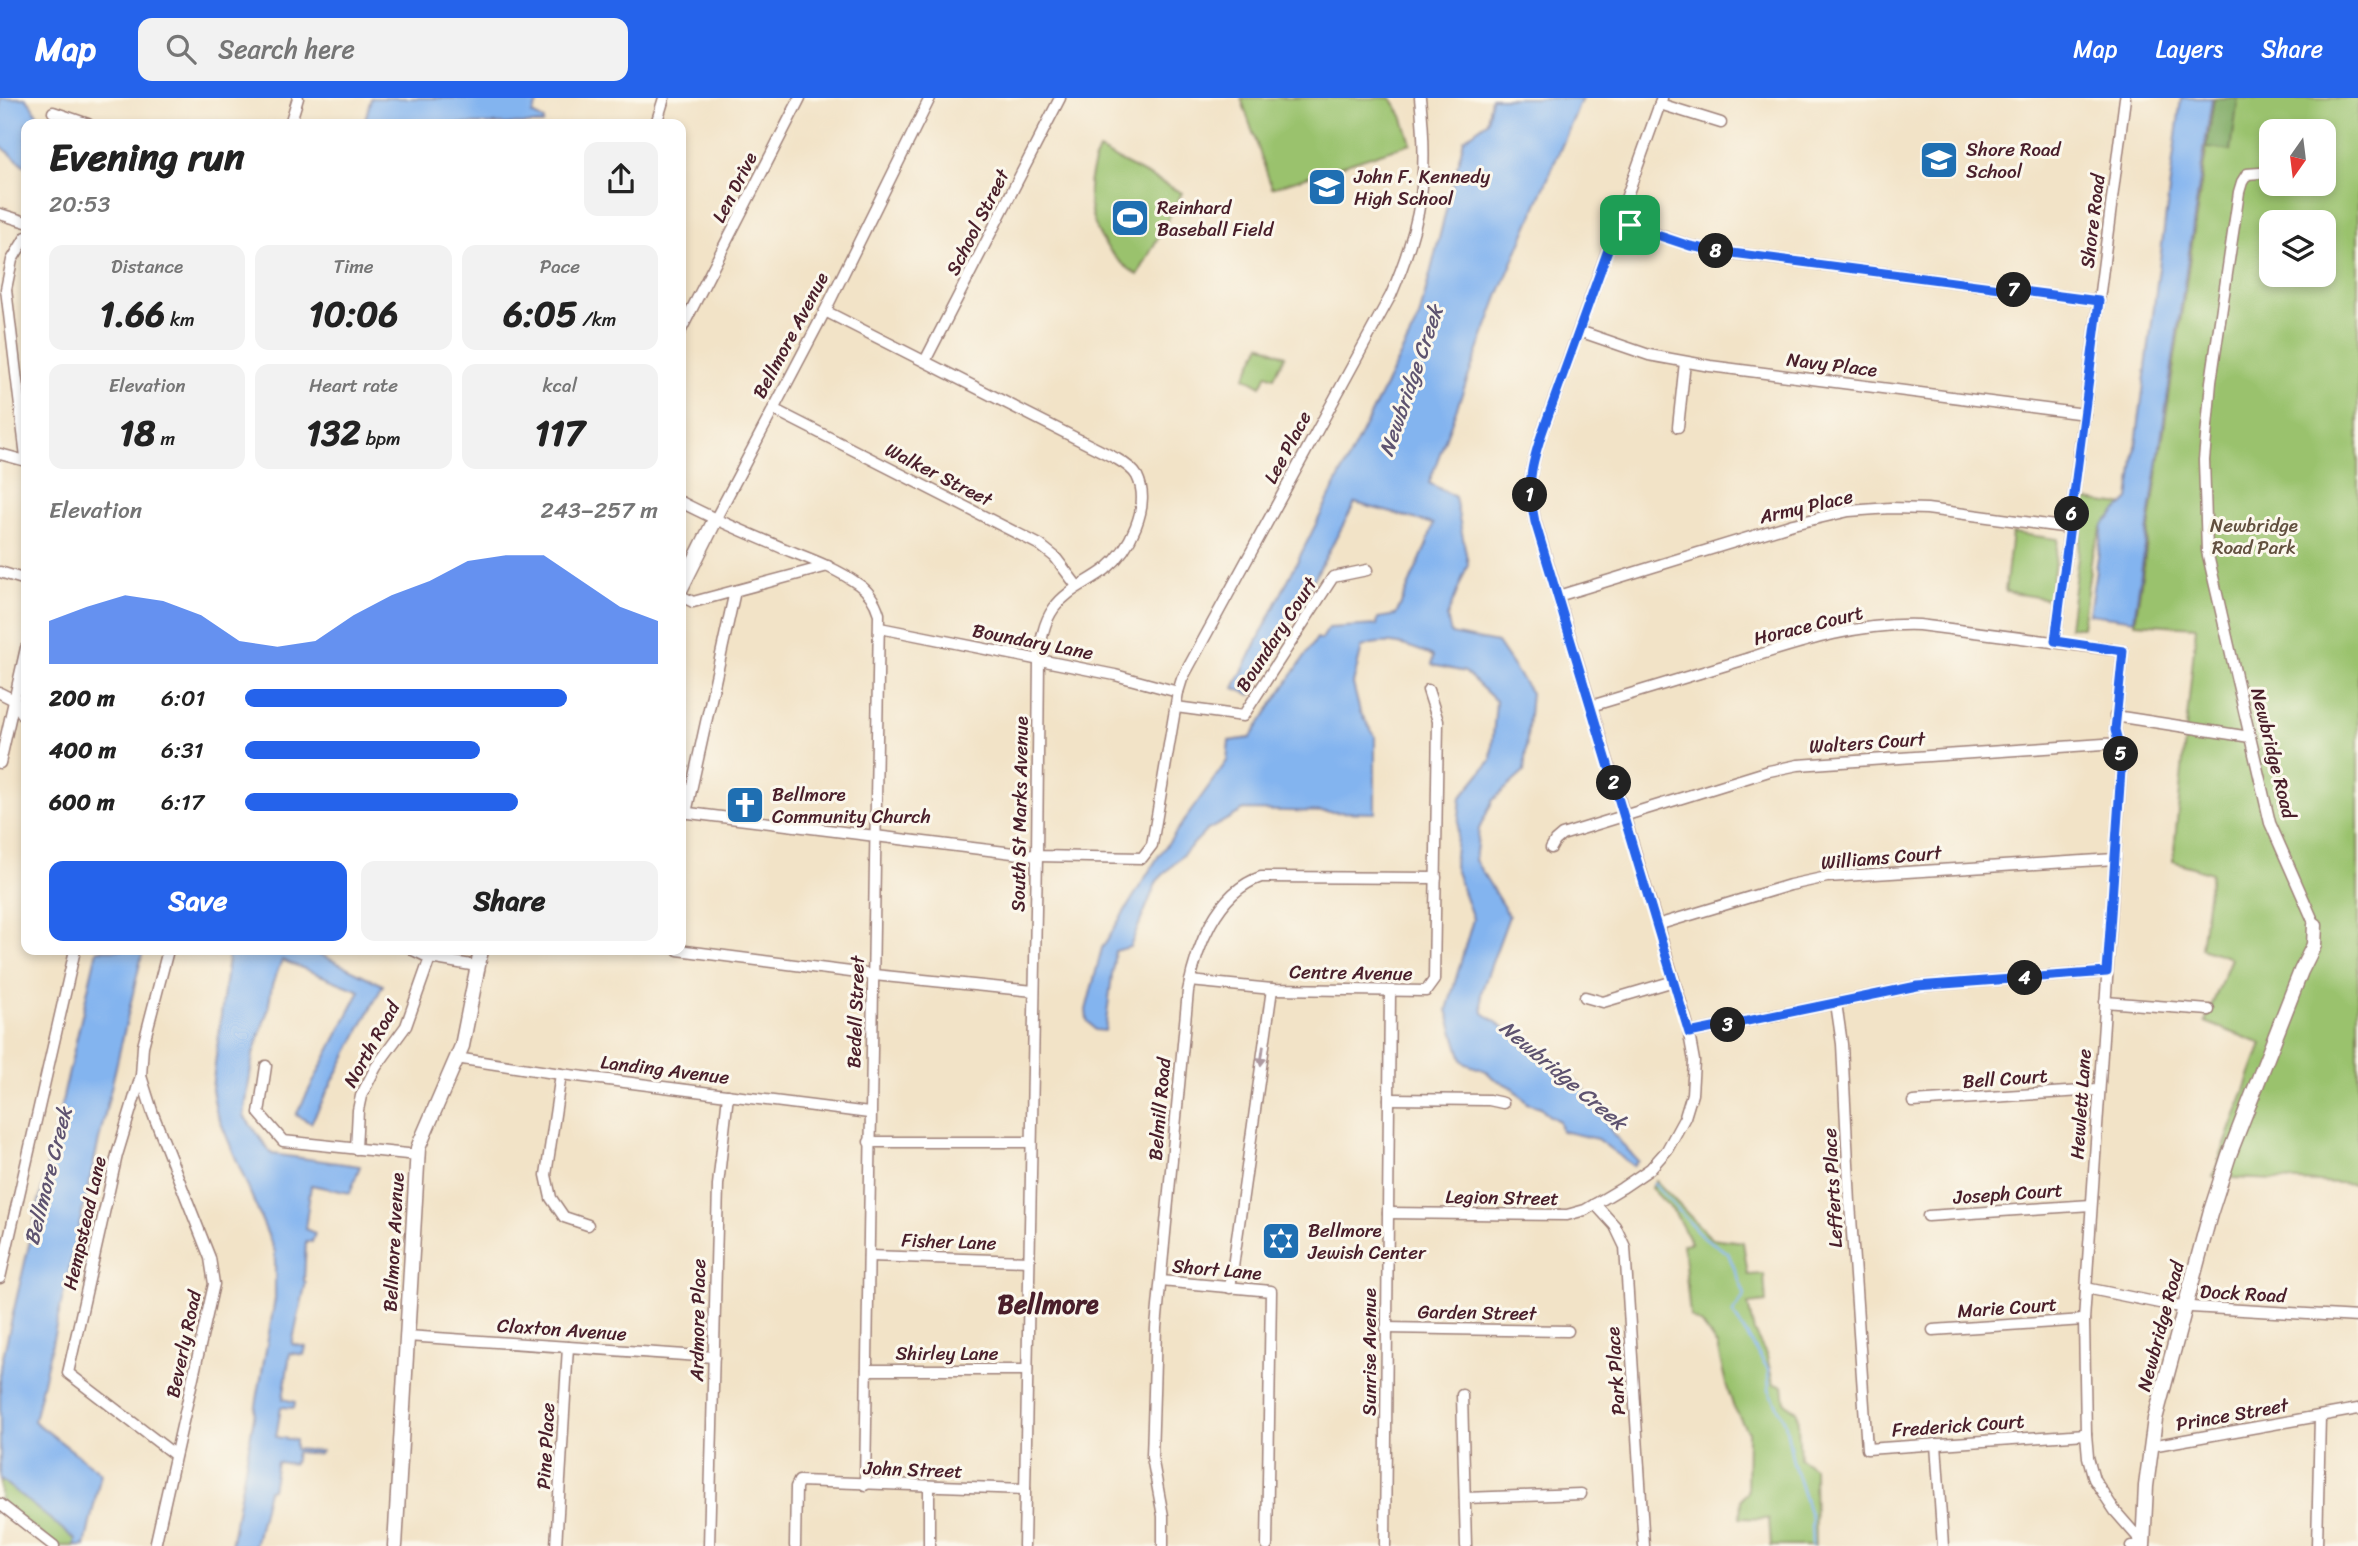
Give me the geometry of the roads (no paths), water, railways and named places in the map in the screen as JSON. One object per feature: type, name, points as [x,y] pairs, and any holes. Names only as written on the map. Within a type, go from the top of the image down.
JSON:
[{"type":"street","points":[[292,119],[298,98]]},
{"type":"street","points":[[658,119],[664,98]]},
{"type":"street","name":"Len Drive","points":[[686,320],[800,98]]},
{"type":"street","name":"Bellmore Avenue","points":[[686,578],[825,311],[930,98]]},
{"type":"street","name":"School Street","points":[[925,361],[1060,98]]},
{"type":"street","name":"Lee Place","points":[[1037,856],[1142,858],[1152,845],[1182,679],[1391,295],[1408,254],[1418,218],[1425,173],[1420,98]]},
{"type":"street","name":"Shore Road","points":[[2055,641],[2125,98]]},
{"type":"street","points":[[1661,101],[1721,123]]},
{"type":"street","name":"Legion Street","points":[[1388,1213],[1555,1216],[1584,1210],[1650,1169],[1673,1141],[1685,1117],[1692,1094],[1694,1060],[1689,1033],[1535,522],[1530,496],[1530,478],[1542,433],[1661,101]]},
{"type":"street","points":[[53,112],[73,119]]},
{"type":"street","name":"Newbridge Road","points":[[2139,1545],[2151,1446],[2164,1381],[2210,1214],[2229,1155],[2301,971],[2314,946],[2315,925],[2270,823],[2207,551],[2204,460],[2211,382],[2242,182],[2247,174],[2259,173]]},
{"type":"street","points":[[0,214],[21,220]]},
{"type":"street","points":[[1618,222],[1690,246],[1717,251],[2099,301]]},
{"type":"street","points":[[21,243],[12,260],[6,289],[21,415]]},
{"type":"street","name":"South St Marks Avenue","points":[[825,311],[1117,459],[1138,477],[1142,505],[1129,540],[1107,568],[1064,596],[1049,615],[1041,640],[1024,1546]]},
{"type":"street","name":"Navy Place","points":[[1579,331],[1649,355],[1685,362],[2085,414]]},
{"type":"street","points":[[0,334],[12,337]]},
{"type":"street","points":[[1678,427],[1685,362]]},
{"type":"street","name":"Walker Street","points":[[773,409],[1040,545],[1055,558],[1077,586]]},
{"type":"street","points":[[0,454],[21,458]]},
{"type":"street","name":"Bedell Street","points":[[686,505],[715,520],[828,566],[858,583],[876,604],[880,628],[869,1113],[865,1485]]},
{"type":"street","name":"Army Place","points":[[1558,596],[1793,524],[1849,511],[1927,509],[2070,528]]},
{"type":"street","points":[[686,598],[693,602],[828,566]]},
{"type":"street","name":"Boundary Court","points":[[1176,707],[1243,716],[1333,577],[1367,570]]},
{"type":"street","points":[[0,572],[21,578]]},
{"type":"street","points":[[686,799],[735,591]]},
{"type":"street","name":"Horace Court","points":[[1591,706],[1820,636],[1862,627],[1919,625],[2123,651]]},
{"type":"street","name":"Boundary Lane","points":[[880,628],[1115,675],[1178,692]]},
{"type":"street","name":"Hewlett Lane","points":[[2123,651],[2115,716],[2115,730],[2122,756],[2084,1320],[2086,1434],[2094,1479],[2139,1545]]},
{"type":"street","points":[[0,763],[21,670]]},
{"type":"street","name":"Centre Avenue","points":[[1230,1288],[1272,989],[1426,991],[1434,979],[1438,721],[1428,691]]},
{"type":"street","points":[[0,693],[14,700],[21,712]]},
{"type":"street","points":[[2115,716],[2250,737]]},
{"type":"street","name":"Walters Court","points":[[1551,848],[1562,835],[1769,771],[1798,765],[2118,743]]},
{"type":"street","points":[[686,812],[1037,856]]},
{"type":"street","name":"Williams Court","points":[[1657,926],[1790,885],[1828,877],[2115,859]]},
{"type":"street","name":"Belmill Road","points":[[1163,1546],[1163,1516],[1152,1457],[1156,1328],[1190,981],[1197,955],[1228,898],[1249,881],[1272,875],[1436,878]]},
{"type":"street","points":[[686,951],[874,975],[1034,991]]},
{"type":"street","points":[[0,1278],[74,955]]},
{"type":"street","name":"Hempstead Lane","points":[[167,955],[144,1046],[141,1076],[117,1154],[68,1373],[175,1455]]},
{"type":"street","points":[[425,955],[477,967]]},
{"type":"street","name":"Bellmore Avenue","points":[[395,1546],[417,1155],[422,1134],[462,1045],[480,955]]},
{"type":"street","name":"North Road","points":[[356,1149],[361,1096],[376,1067],[405,1026],[430,957]]},
{"type":"street","points":[[1689,1033],[1917,986],[2107,972]]},
{"type":"street","points":[[1190,981],[1272,989]]},
{"type":"street","points":[[1585,997],[1604,1002],[1674,981]]},
{"type":"street","name":"Sunrise Avenue","points":[[1385,1546],[1390,991]]},
{"type":"street","points":[[2105,1002],[2209,1010]]},
{"type":"street","name":"Lefferts Place","points":[[1836,1003],[1842,1044],[1862,1372]]},
{"type":"street","name":"Landing Avenue","points":[[456,1058],[869,1113]]},
{"type":"street","points":[[266,1066],[259,1113],[283,1141],[417,1155]]},
{"type":"street","points":[[561,1074],[547,1175],[551,1198],[564,1217],[588,1225]]},
{"type":"street","name":"Beverly Road","points":[[141,1076],[213,1271],[212,1297],[155,1546]]},
{"type":"street","name":"Bell Court","points":[[1913,1102],[2098,1090]]},
{"type":"street","name":"Ardmore Place","points":[[709,1546],[718,1185],[729,1095]]},
{"type":"street","points":[[1389,1099],[1489,1100],[1503,1103]]},
{"type":"street","points":[[869,1142],[1031,1142]]},
{"type":"street","name":"Park Place","points":[[1595,1204],[1615,1226],[1625,1247],[1644,1546]]},
{"type":"street","name":"Joseph Court","points":[[1928,1216],[2091,1205]]},
{"type":"street","name":"Fisher Lane","points":[[869,1256],[1029,1261]]},
{"type":"street","name":"Short Lane","points":[[1161,1281],[1271,1291],[1267,1546]]},
{"type":"street","name":"Dock Road","points":[[2086,1288],[2185,1307],[2358,1317]]},
{"type":"street","name":"Marie Court","points":[[1933,1330],[2084,1320]]},
{"type":"street","name":"Garden Street","points":[[1386,1328],[1568,1331]]},
{"type":"street","name":"Claxton Avenue","points":[[407,1336],[714,1357]]},
{"type":"street","name":"Pine Place","points":[[556,1546],[568,1347]]},
{"type":"street","name":"Shirley Lane","points":[[867,1370],[1027,1370]]},
{"type":"street","name":"Frederick Court","points":[[1862,1372],[1867,1449],[2086,1434]]},
{"type":"street","points":[[1462,1395],[1466,1546]]},
{"type":"street","name":"Prince Street","points":[[2151,1446],[2358,1409]]},
{"type":"street","points":[[2317,1546],[2320,1416]]},
{"type":"street","points":[[1936,1444],[1943,1546]]},
{"type":"street","name":"John Street","points":[[795,1546],[796,1487],[799,1481],[929,1488],[1025,1489]]},
{"type":"street","points":[[929,1488],[929,1546]]},
{"type":"street","points":[[1465,1498],[1581,1494]]},
{"type":"street","points":[[0,1504],[54,1546]]},
{"type":"water","points":[[0,98],[25,98],[40,119],[21,119],[21,163],[0,145]]},
{"type":"water","points":[[371,98],[540,98],[532,114],[542,119],[365,119]]},
{"type":"water","points":[[1491,98],[1582,98],[1499,294],[1429,483],[1455,497],[1468,564],[1447,617],[1451,634],[1497,643],[1531,693],[1524,772],[1493,800],[1479,829],[1475,860],[1509,916],[1481,993],[1483,1013],[1517,1036],[1521,1034],[1583,1087],[1614,1135],[1638,1161],[1633,1166],[1597,1139],[1561,1131],[1559,1121],[1541,1107],[1527,1103],[1513,1088],[1462,1060],[1447,1010],[1473,919],[1454,866],[1461,797],[1491,760],[1496,701],[1465,672],[1432,665],[1433,656],[1407,646],[1380,643],[1362,647],[1353,684],[1360,712],[1375,736],[1375,813],[1244,810],[1206,831],[1157,881],[1130,947],[1115,951],[1105,1031],[1095,1030],[1087,1020],[1086,1010],[1102,948],[1158,857],[1227,761],[1229,741],[1250,738],[1317,638],[1321,640],[1329,628],[1377,625],[1378,618],[1396,615],[1433,524],[1355,503],[1251,695],[1234,688],[1419,318],[1464,139],[1487,122]]},
{"type":"water","points":[[2181,98],[2212,98],[2134,620],[2089,614],[2103,525],[2129,499]]},
{"type":"water","name":"Bellmore Creek","points":[[96,955],[142,955],[34,1421],[101,1473],[85,1546],[75,1546],[76,1540],[0,1479],[0,1370]]},
{"type":"water","points":[[228,955],[321,955],[383,985],[311,1123],[296,1115],[360,991],[282,960],[272,985],[268,1010],[253,1055],[244,1116],[272,1154],[360,1166],[350,1193],[311,1185],[305,1229],[315,1233],[312,1242],[306,1241],[306,1282],[292,1344],[306,1347],[304,1355],[290,1353],[283,1399],[295,1402],[294,1408],[281,1407],[276,1437],[295,1440],[295,1449],[321,1451],[319,1454],[296,1452],[294,1464],[277,1462],[255,1546],[231,1546],[275,1299],[275,1252],[216,1111],[212,1089]]},
{"type":"waterway","name":"Newbridge Creek","points":[[1654,1184],[1702,1236],[1728,1253],[1745,1295],[1733,1313],[1768,1369],[1769,1389],[1785,1422],[1793,1462],[1811,1518],[1812,1546]]},
{"type":"place","name":"Shore Road School","points":[[1939,160]]},
{"type":"place","name":"John F. Kennedy High School","points":[[1327,187]]},
{"type":"place","name":"Reinhard Baseball Field","points":[[1130,218]]},
{"type":"place","name":"Bellmore Community Church","points":[[745,805]]},
{"type":"place","name":"Bellmore Jewish Center","points":[[1281,1241]]},
{"type":"district","name":"Bellmore","points":[[1048,1304]]},
{"type":"park label","name":"Newbridge Road Park","points":[[2254,536]]}]
